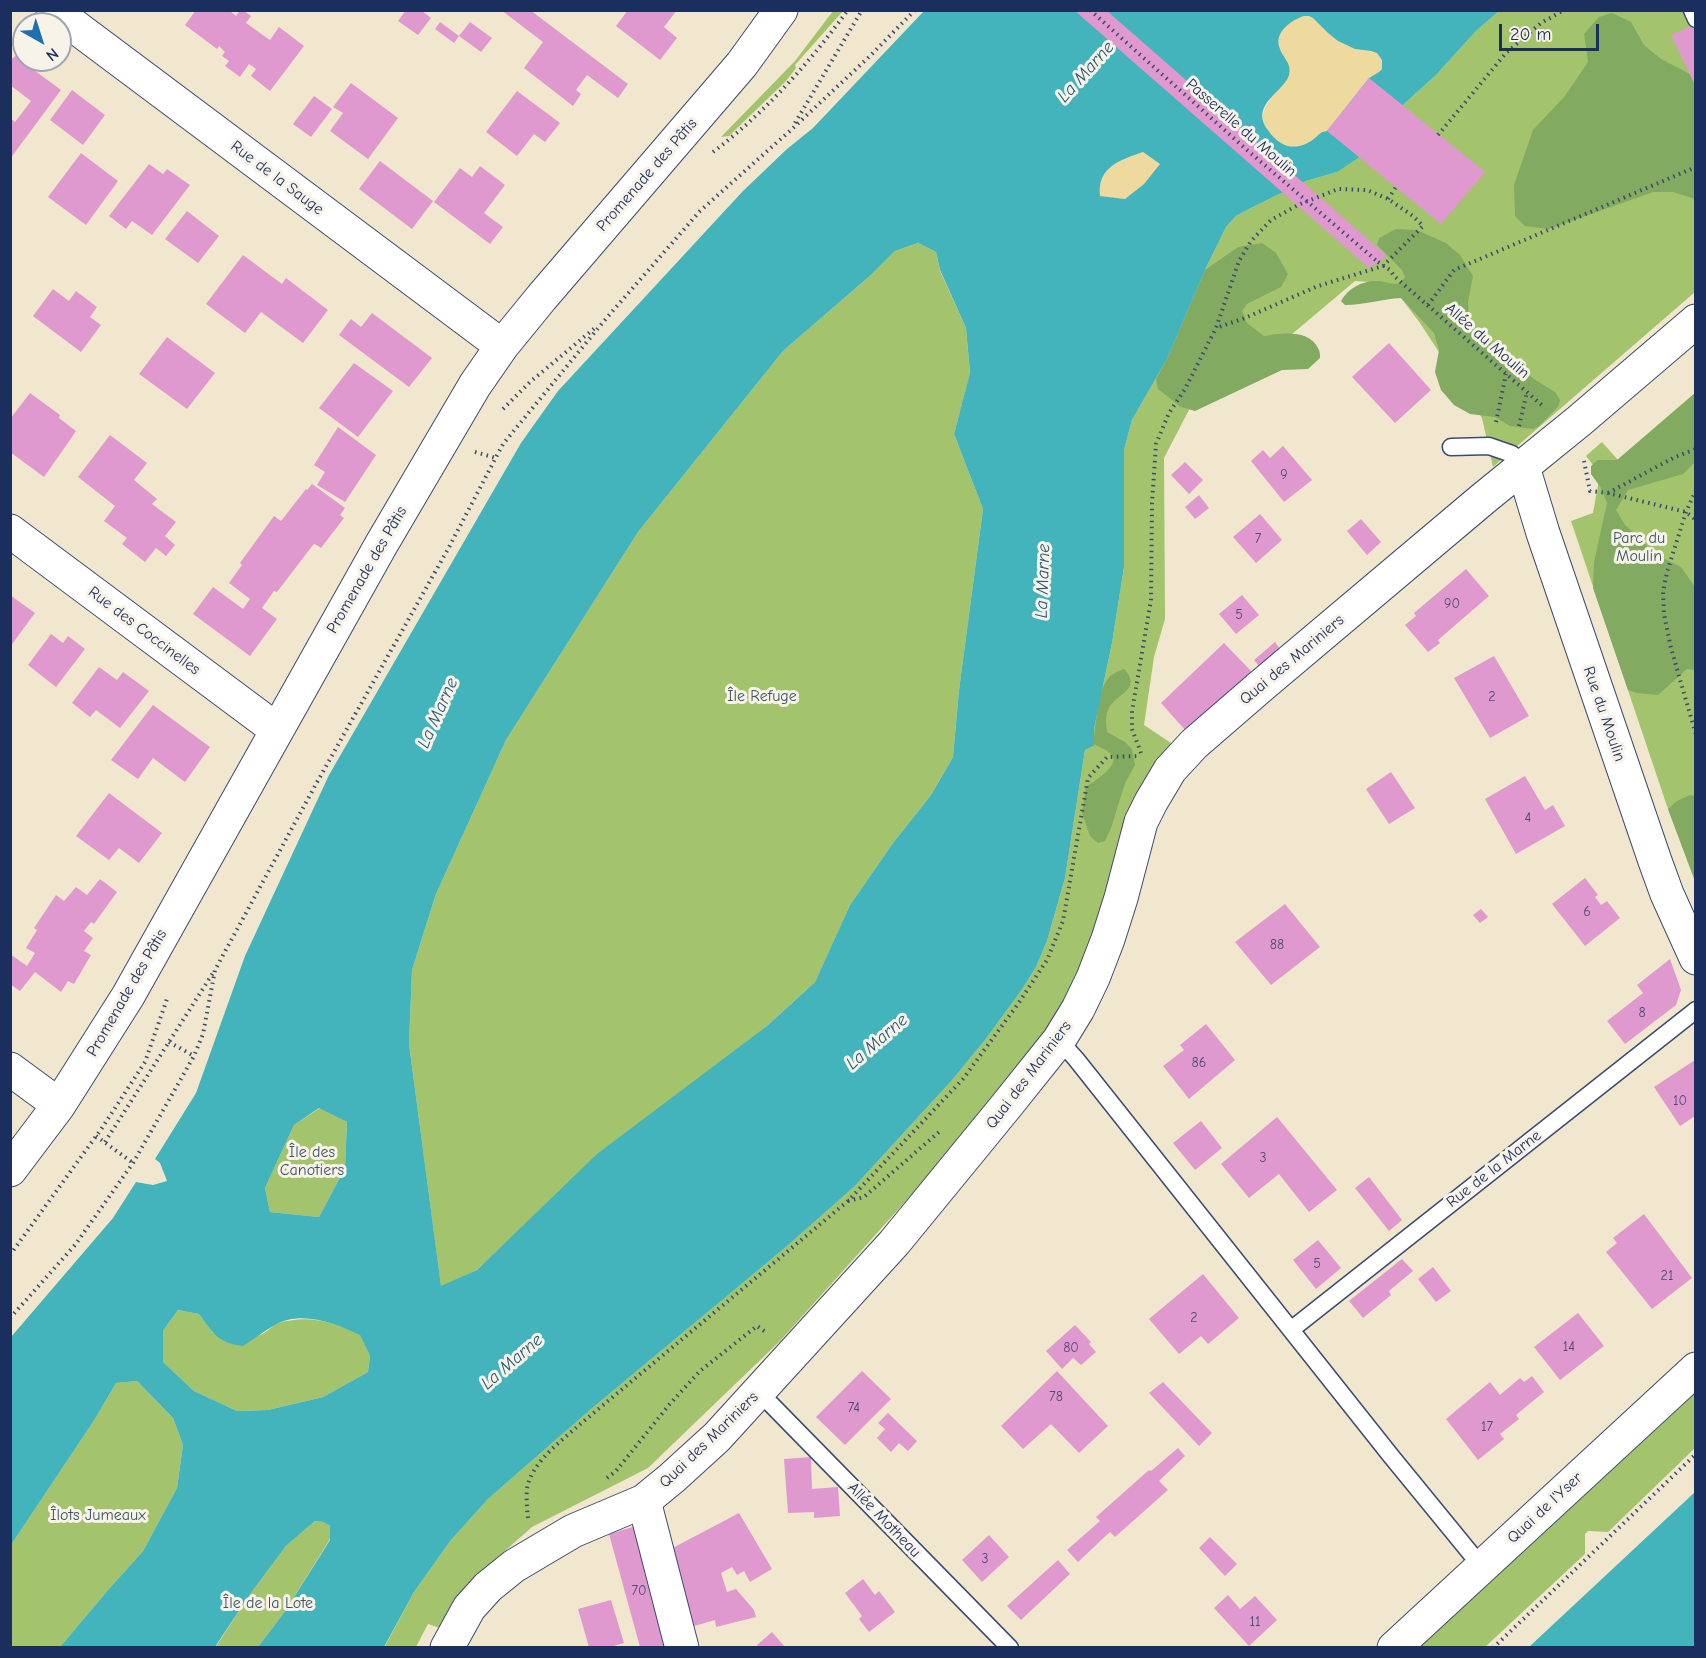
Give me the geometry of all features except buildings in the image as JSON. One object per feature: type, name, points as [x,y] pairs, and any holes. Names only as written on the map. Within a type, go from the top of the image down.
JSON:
[{"type":"street","name":"Rue de la Sauge","points":[[52,10],[502,346]]},
{"type":"street","name":"Promenade des Pâtis","points":[[10,1170],[59,1105],[128,996],[475,385],[502,346],[742,64],[781,10]]},
{"type":"street","name":"Quai des Mariniers","points":[[447,1647],[469,1608],[488,1587],[514,1566],[573,1531],[644,1501],[672,1478],[717,1437],[894,1243],[1059,1040],[1078,1009],[1093,978],[1114,919],[1141,822],[1170,770],[1194,744],[1695,321]]},
{"type":"street","name":"Rue du Moulin","points":[[1523,467],[1636,808],[1667,894],[1695,958]]},
{"type":"street","name":"Rue des Coccinelles","points":[[10,531],[277,730]]},
{"type":"street","points":[[10,1069],[59,1105]]},
{"type":"street","name":"Quai de l'Yser","points":[[1394,1647],[1695,1369]]},
{"type":"street","points":[[644,1501],[682,1647]]},
{"type":"lane","points":[[1692,10],[1695,19]]},
{"type":"lane","points":[[1451,447],[1489,446],[1512,454],[1523,467]]},
{"type":"lane","name":"Rue de la Marne","points":[[1292,1329],[1695,1010]]},
{"type":"lane","points":[[1059,1040],[1481,1566]]},
{"type":"lane","name":"Allée Motheau","points":[[759,1392],[1010,1647]]},
{"type":"path","points":[[707,156],[731,139],[760,111],[831,34],[848,10]]},
{"type":"path","points":[[792,129],[862,10]]},
{"type":"path","points":[[105,1142],[215,970],[503,444],[604,321],[700,211],[792,129],[915,10]]},
{"type":"path","name":"Passerelle du Moulin","points":[[1090,10],[1247,150],[1378,262]]},
{"type":"path","points":[[1438,135],[1506,53],[1541,24],[1564,10]]},
{"type":"path","points":[[1428,305],[1454,270],[1695,167]]},
{"type":"path","points":[[1388,200],[1396,187]]},
{"type":"path","points":[[1140,765],[1142,756],[1132,729],[1132,711],[1151,600],[1152,503],[1156,444],[1169,413],[1185,389],[1216,328],[1239,261],[1251,241],[1271,220],[1298,205],[1338,189],[1367,190],[1413,216],[1423,226],[1383,266],[1318,286],[1216,328]]},
{"type":"path","name":"Allée du Moulin","points":[[1378,262],[1390,270],[1394,276],[1556,417],[1570,409],[1574,425]]},
{"type":"path","points":[[498,414],[539,375],[604,321]]},
{"type":"path","points":[[1496,427],[1506,373]]},
{"type":"path","points":[[1518,433],[1527,392]]},
{"type":"path","points":[[1608,493],[1695,449]]},
{"type":"path","points":[[475,452],[496,458]]},
{"type":"path","points":[[1590,490],[1686,512],[1695,520]]},
{"type":"path","points":[[1695,490],[1667,572],[1663,592],[1664,614],[1671,648],[1695,735]]},
{"type":"path","points":[[528,1522],[527,1488],[532,1473],[548,1454],[578,1426],[848,1201],[963,1079],[1047,960],[1063,921],[1088,778],[1107,757],[1142,756]]},
{"type":"path","points":[[10,1318],[75,1245],[133,1163],[194,1056],[203,1034],[215,970]]},
{"type":"path","points":[[10,1255],[96,1136],[145,1062],[169,992]]},
{"type":"path","points":[[169,1042],[194,1056]]},
{"type":"path","points":[[848,1201],[864,1197],[944,1128]]},
{"type":"path","points":[[96,1136],[133,1163]]},
{"type":"path","points":[[602,1482],[616,1471],[669,1405],[700,1371],[757,1326],[772,1336]]},
{"type":"path","points":[[1493,1647],[1695,1454]]},
{"type":"green space","points":[[833,11],[843,11],[795,65],[796,68],[786,81],[729,136],[721,137],[795,61]]},
{"type":"green space","points":[[1499,11],[1695,11],[1695,292],[1493,467],[1482,418],[1420,323],[1401,298],[1384,287],[1370,282],[1355,281],[1240,378],[1190,408],[1164,458],[1165,619],[1154,657],[1144,725],[1174,745],[1097,933],[1056,1023],[950,1155],[921,1184],[780,1341],[648,1468],[532,1527],[481,1572],[440,1628],[428,1624],[416,1647],[384,1648],[414,1592],[451,1540],[488,1499],[855,1186],[953,1079],[1021,991],[1036,967],[1047,941],[1065,878],[1085,750],[1094,746],[1094,729],[1112,643],[1124,567],[1124,450],[1132,420],[1167,359],[1205,270],[1226,227],[1236,216],[1306,181],[1337,172],[1436,75],[1476,31]]},
{"type":"green space","points":[[1612,13],[1631,22],[1644,45],[1661,59],[1690,74],[1696,85],[1695,199],[1673,192],[1653,192],[1549,229],[1525,226],[1515,216],[1514,185],[1533,130],[1565,96],[1588,62],[1584,34],[1599,17]]},
{"type":"green space","points":[[1396,229],[1417,230],[1446,243],[1460,255],[1473,276],[1468,302],[1469,325],[1534,379],[1555,392],[1560,400],[1555,410],[1538,427],[1533,429],[1510,426],[1495,417],[1470,414],[1454,405],[1441,390],[1435,372],[1439,350],[1434,333],[1401,298],[1352,305],[1345,305],[1341,301],[1348,292],[1362,283],[1379,281],[1397,284],[1402,281],[1405,277],[1402,270],[1377,245],[1379,238]]},
{"type":"green space","name":"Île Refuge","points":[[918,243],[936,252],[940,271],[966,328],[970,374],[954,434],[983,509],[959,690],[953,757],[931,795],[893,843],[850,905],[815,982],[767,1026],[528,1222],[477,1270],[441,1287],[409,1044],[412,970],[436,894],[506,740],[638,532],[783,351],[872,274],[895,251]]},
{"type":"green space","points":[[1262,243],[1276,253],[1288,274],[1281,287],[1247,304],[1242,311],[1247,323],[1264,336],[1294,334],[1308,338],[1318,348],[1320,358],[1308,369],[1282,370],[1195,411],[1181,407],[1158,389],[1156,379],[1167,359],[1205,270],[1238,247]]},
{"type":"green space","name":"Parc du Moulin","points":[[1695,393],[1695,881],[1668,809],[1571,521],[1593,513],[1600,474],[1586,456],[1602,442],[1618,460]]},
{"type":"green space","points":[[1695,393],[1695,462],[1683,474],[1628,490],[1616,510],[1625,525],[1653,553],[1681,567],[1695,587],[1695,670],[1687,669],[1658,695],[1637,693],[1628,690],[1593,588],[1594,562],[1607,503],[1601,488],[1591,474],[1591,466],[1598,460],[1617,460]]},
{"type":"green space","points":[[1124,669],[1131,682],[1126,691],[1109,708],[1106,717],[1107,732],[1125,742],[1132,749],[1135,765],[1125,783],[1105,841],[1098,843],[1090,836],[1082,813],[1086,787],[1105,773],[1113,763],[1111,754],[1094,744],[1096,721],[1105,683],[1113,674]]},
{"type":"green space","points":[[1690,795],[1695,796],[1695,881],[1668,809],[1677,801]]},
{"type":"green space","name":"Île des Canotiers","points":[[320,1108],[347,1122],[345,1168],[319,1217],[270,1212],[265,1188],[294,1125]]},
{"type":"green space","points":[[178,1310],[199,1314],[213,1333],[230,1335],[256,1336],[279,1323],[300,1319],[311,1319],[340,1326],[360,1334],[370,1356],[368,1372],[323,1397],[268,1410],[237,1411],[194,1391],[163,1362],[163,1331]]},
{"type":"green space","name":"Îlots Jumeaux","points":[[137,1381],[173,1418],[183,1445],[177,1488],[143,1551],[60,1647],[11,1648],[11,1545],[95,1419],[116,1383]]},
{"type":"green space","points":[[1695,1383],[1695,1448],[1608,1532],[1588,1531],[1585,1534],[1585,1554],[1485,1647],[1408,1648]]},
{"type":"green space","name":"Île de la Lote","points":[[315,1521],[330,1526],[330,1539],[286,1610],[258,1647],[215,1648],[248,1597],[286,1546]]},
{"type":"sand","points":[[1304,16],[1313,18],[1328,33],[1349,46],[1377,53],[1382,60],[1382,69],[1369,78],[1327,131],[1303,145],[1289,146],[1280,142],[1269,132],[1263,120],[1263,114],[1288,63],[1278,44],[1281,33],[1288,24]]},
{"type":"sand","points":[[1143,152],[1160,164],[1144,184],[1125,199],[1100,196],[1100,186],[1106,171],[1118,162]]},
{"type":"water","name":"La Marne","points":[[924,11],[1499,11],[1404,104],[1358,158],[1337,172],[1306,181],[1251,208],[1236,216],[1226,227],[1167,359],[1132,420],[1124,450],[1124,567],[1112,643],[1094,729],[1094,746],[1085,750],[1065,878],[1047,941],[1036,967],[1021,991],[953,1079],[855,1186],[488,1499],[451,1540],[414,1592],[384,1647],[258,1647],[286,1610],[330,1540],[330,1526],[315,1521],[286,1546],[215,1647],[60,1647],[143,1551],[177,1488],[183,1445],[173,1418],[137,1381],[116,1383],[95,1419],[11,1545],[11,1337],[113,1218],[136,1182],[153,1185],[167,1181],[160,1163],[155,1159],[196,1093],[245,956],[329,775],[521,443],[558,391],[743,191],[813,128]],"holes":[[[1309,16],[1338,41],[1355,49],[1377,53],[1382,60],[1382,69],[1369,78],[1327,131],[1307,143],[1294,147],[1285,145],[1272,136],[1263,121],[1263,113],[1265,106],[1289,75],[1287,61],[1278,43],[1279,38],[1284,28],[1299,18]],[[1143,152],[1160,164],[1144,184],[1125,199],[1100,196],[1102,178],[1106,171],[1118,162]],[[918,243],[936,252],[940,270],[966,328],[970,373],[954,434],[983,509],[959,690],[953,757],[931,795],[893,843],[850,905],[815,982],[767,1026],[597,1154],[477,1270],[441,1286],[409,1044],[412,970],[436,894],[506,740],[638,532],[783,351],[872,274],[895,251]],[[319,1108],[347,1122],[345,1168],[319,1217],[270,1212],[265,1188],[294,1125]],[[178,1310],[199,1314],[208,1327],[222,1340],[243,1346],[271,1327],[285,1321],[307,1318],[318,1320],[360,1335],[370,1356],[368,1372],[323,1397],[268,1410],[237,1411],[194,1391],[163,1362],[163,1331]]]},
{"type":"water","points":[[1695,1492],[1696,1645],[1693,1647],[1529,1647]]}]
